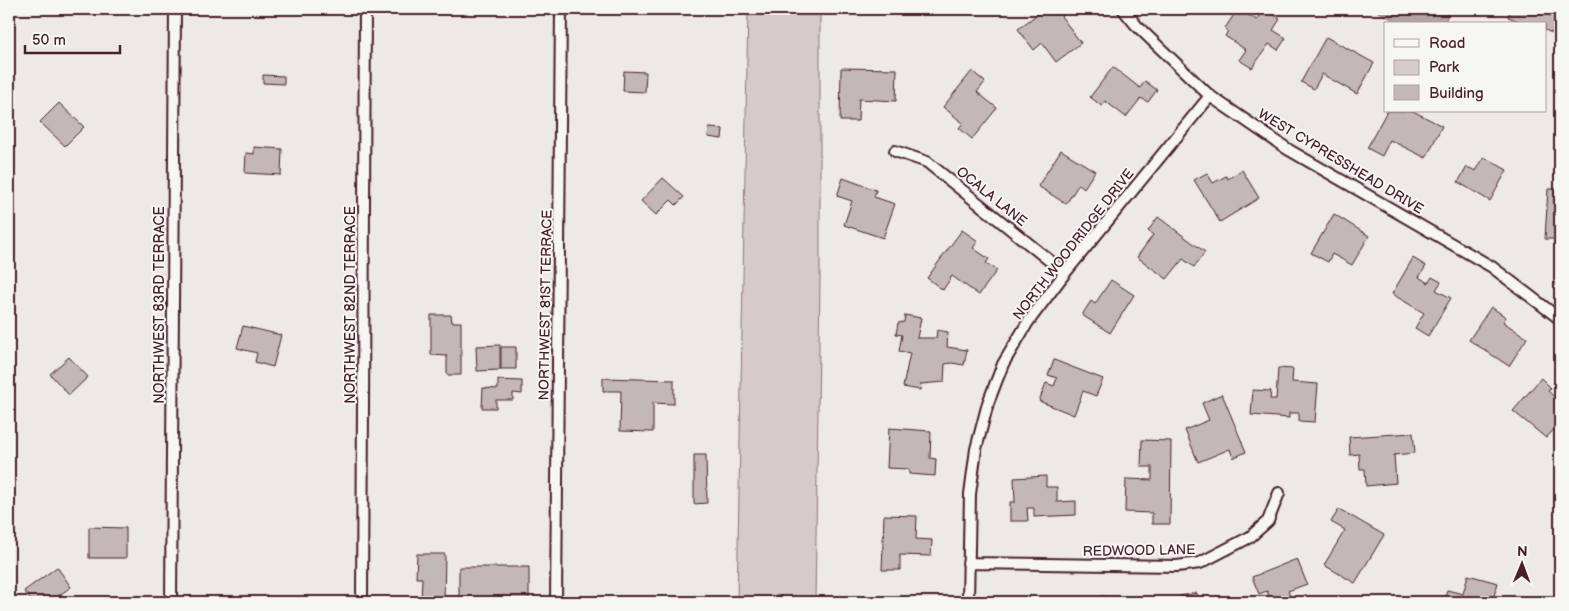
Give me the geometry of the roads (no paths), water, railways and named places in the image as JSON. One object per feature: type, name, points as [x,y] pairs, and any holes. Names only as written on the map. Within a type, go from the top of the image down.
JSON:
[{"type":"street","name":"NORTHWEST 83RD TERRACE","points":[[170,602],[175,9]]},
{"type":"street","name":"NORTHWEST 82ND TERRACE","points":[[362,602],[365,9]]},
{"type":"street","name":"NORTHWEST 81ST TERRACE","points":[[556,602],[561,9]]},
{"type":"street","name":"WEST CYPRESSHEAD DRIVE","points":[[1123,9],[1136,25],[1210,96],[1289,150],[1492,267],[1560,318]]},
{"type":"street","name":"NORTH WOODRIDGE DRIVE","points":[[968,602],[970,494],[976,449],[988,403],[1004,364],[1028,322],[1065,273],[1210,96]]},
{"type":"street","name":"OCALA LANE","points":[[895,151],[927,162],[1065,273]]},
{"type":"street","name":"REDWOOD LANE","points":[[968,563],[1177,566],[1200,563],[1250,537],[1268,521],[1279,493]]}]
